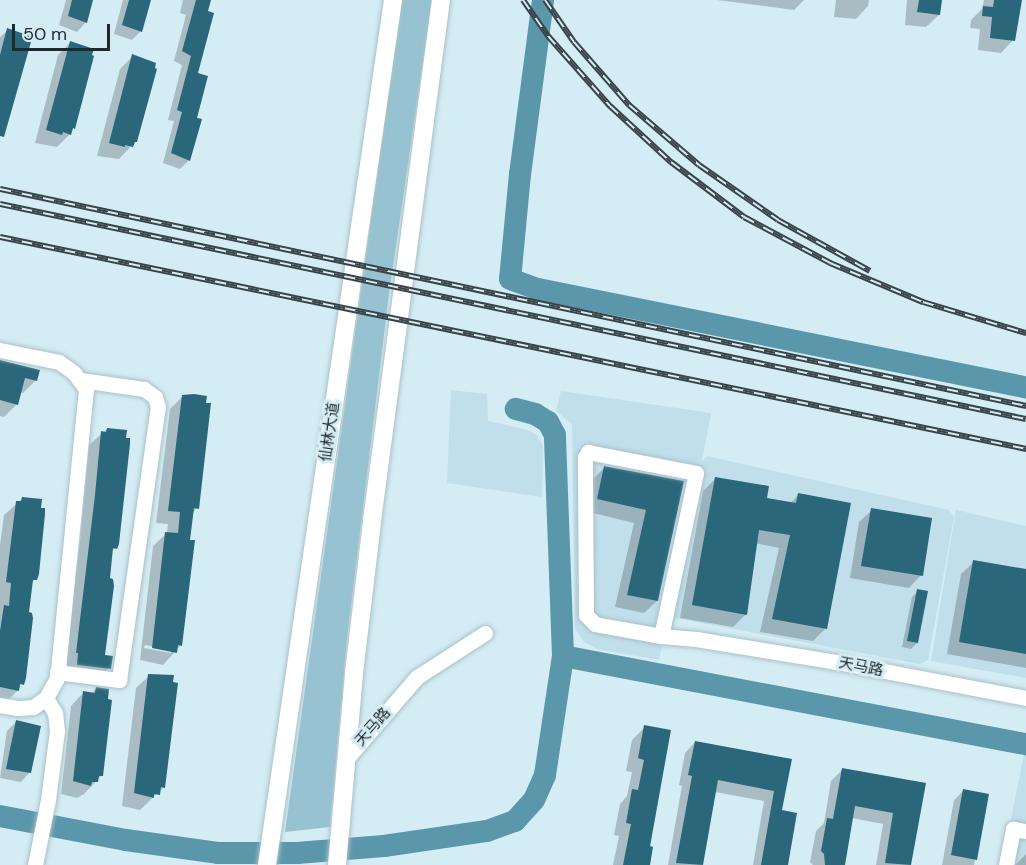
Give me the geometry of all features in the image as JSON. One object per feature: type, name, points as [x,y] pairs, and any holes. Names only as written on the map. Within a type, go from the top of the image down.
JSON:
[{"type":"main road","name":"仙林大道","points":[[267,865],[393,0]]},
{"type":"main road","points":[[337,865],[354,673],[389,379],[441,0]]},
{"type":"street","points":[[0,350],[51,359],[67,367],[81,380],[86,389],[86,407],[55,686],[46,698],[25,708],[0,705]]},
{"type":"street","points":[[57,672],[118,680],[158,406],[155,397],[144,389],[81,380]]},
{"type":"street","name":"天马路","points":[[662,636],[696,473],[588,452],[585,457],[586,615],[595,624],[662,636],[696,639],[1026,698]]},
{"type":"street","name":"天马路","points":[[347,758],[417,677],[485,633]]},
{"type":"street","points":[[34,864],[48,800],[58,725],[55,713],[46,698]]},
{"type":"street","points":[[1006,865],[1013,829],[1026,831]]},
{"type":"shaded area","points":[[399,0],[432,0],[389,294],[347,639],[330,827],[285,832],[392,70]]},
{"type":"shaded area","points":[[451,390],[487,394],[488,421],[527,430],[537,435],[543,446],[542,497],[447,483]]},
{"type":"shaded area","points":[[561,391],[711,413],[702,461],[707,456],[949,510],[954,517],[928,660],[920,664],[671,616],[695,491],[659,660],[597,649],[584,642],[575,629],[572,424],[556,411]]},
{"type":"shaded area","points":[[956,510],[1026,526],[1026,678],[931,661]]},
{"type":"shaded area","points":[[1026,744],[1026,865],[1002,865]]},
{"type":"building","points":[[72,0],[93,0],[87,23],[68,16]]},
{"type":"building","points":[[129,0],[151,0],[142,32],[122,25]]},
{"type":"building","points":[[196,0],[211,0],[208,11],[214,13],[198,73],[208,76],[197,118],[202,119],[190,161],[171,153],[182,112],[177,110],[191,56],[182,51]]},
{"type":"building","points":[[919,0],[942,0],[940,15],[917,12]]},
{"type":"building","points":[[994,0],[1022,0],[1015,41],[990,38],[992,17],[982,16],[983,6],[993,7]]},
{"type":"building","points":[[7,28],[30,36],[29,42],[31,42],[4,137],[0,136],[0,55]]},
{"type":"building","points":[[70,41],[94,49],[92,55],[94,56],[75,129],[73,128],[71,135],[63,132],[62,135],[46,130]]},
{"type":"building","points":[[132,54],[156,63],[155,68],[157,69],[137,142],[133,147],[125,145],[125,147],[109,143]]},
{"type":"building","points":[[0,360],[40,370],[37,381],[25,378],[18,405],[0,400]]},
{"type":"building","points":[[182,395],[207,396],[206,403],[211,403],[199,509],[194,508],[190,540],[195,540],[182,646],[178,645],[177,653],[152,648],[165,532],[178,533],[180,512],[168,511]]},
{"type":"building","points":[[107,428],[127,430],[126,438],[130,438],[119,544],[117,549],[113,548],[110,578],[113,579],[114,586],[105,655],[113,656],[111,669],[77,665],[78,653],[76,653],[101,431],[106,432]]},
{"type":"building","points":[[604,466],[684,481],[658,601],[627,595],[646,510],[597,499]]},
{"type":"building","points":[[715,477],[769,486],[767,498],[796,503],[798,493],[851,503],[827,629],[772,619],[790,535],[759,530],[747,615],[692,605]]},
{"type":"building","points":[[22,497],[42,499],[41,508],[45,508],[45,514],[39,574],[37,580],[33,580],[29,612],[32,613],[33,618],[26,678],[24,685],[20,684],[19,691],[0,687],[0,631],[4,605],[9,606],[11,583],[6,582],[16,501],[21,501]]},
{"type":"building","points":[[871,508],[932,518],[923,576],[861,566]]},
{"type":"building","points":[[973,560],[1026,569],[1026,654],[959,642]]},
{"type":"building","points":[[917,589],[928,591],[918,643],[907,641]]},
{"type":"building","points":[[148,674],[174,675],[173,682],[178,683],[165,788],[161,787],[160,795],[154,794],[154,798],[134,793]]},
{"type":"building","points":[[96,687],[109,689],[108,699],[112,700],[103,776],[99,776],[98,782],[92,782],[91,786],[73,781],[83,691],[95,693]]},
{"type":"building","points":[[16,720],[41,726],[31,773],[6,769]]},
{"type":"building","points":[[644,725],[671,730],[650,846],[653,847],[650,865],[623,865],[631,824],[626,823],[632,789],[638,790],[644,760],[638,758]]},
{"type":"building","points":[[695,741],[792,759],[782,810],[797,813],[788,865],[761,865],[774,791],[718,780],[703,865],[676,863],[692,776],[688,775]]},
{"type":"building","points":[[842,768],[926,783],[911,865],[885,863],[893,813],[855,806],[845,865],[825,865],[824,854],[821,851],[827,818],[833,819]]},
{"type":"building","points":[[963,789],[989,794],[977,860],[951,855]]},
{"type":"waterway","points":[[543,0],[520,174],[510,279],[538,289],[1026,387]]},
{"type":"waterway","points":[[0,816],[126,840],[219,853],[297,853],[384,846],[487,831],[515,821],[534,800],[545,775],[563,656],[555,435],[548,422],[535,414],[516,409]]},
{"type":"waterway","points":[[563,656],[1026,744]]},
{"type":"railway","points":[[523,0],[548,36],[610,106],[671,162],[744,217],[830,263],[923,302],[1026,333]]},
{"type":"railway","points":[[545,0],[574,42],[629,105],[699,165],[778,220],[870,271]]},
{"type":"railway","points":[[0,189],[1026,406]]},
{"type":"railway","points":[[0,204],[1026,419]]},
{"type":"railway","points":[[0,237],[1026,449]]}]
